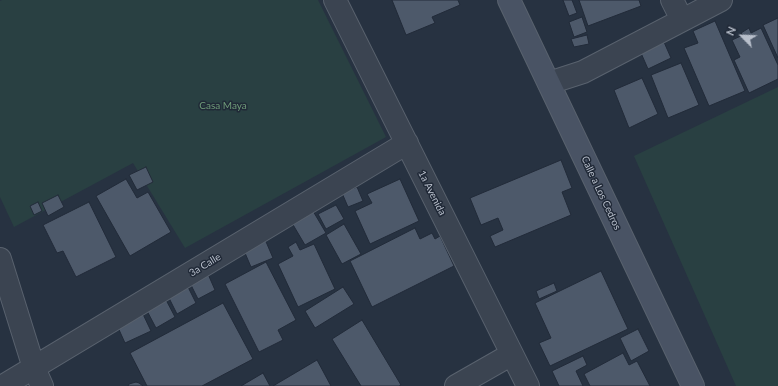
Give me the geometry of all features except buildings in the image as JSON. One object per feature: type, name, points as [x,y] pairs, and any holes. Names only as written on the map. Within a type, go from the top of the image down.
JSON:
[{"type":"street","name":"1a Avenida","points":[[335,0],[528,386]]},
{"type":"street","name":"Calle a Los Cedros","points":[[509,0],[693,386]]},
{"type":"street","points":[[672,0],[682,20]]},
{"type":"street","points":[[549,83],[583,72],[721,0]]},
{"type":"street","name":"3a Calle","points":[[3,386],[38,377],[407,143]]},
{"type":"street","points":[[0,259],[38,377]]},
{"type":"street","points":[[456,386],[512,354]]},
{"type":"green space","name":"Casa Maya","points":[[318,0],[386,137],[185,248],[133,163],[14,227],[0,197],[0,1]]},
{"type":"green space","points":[[778,87],[778,386],[736,386],[634,156]]}]
